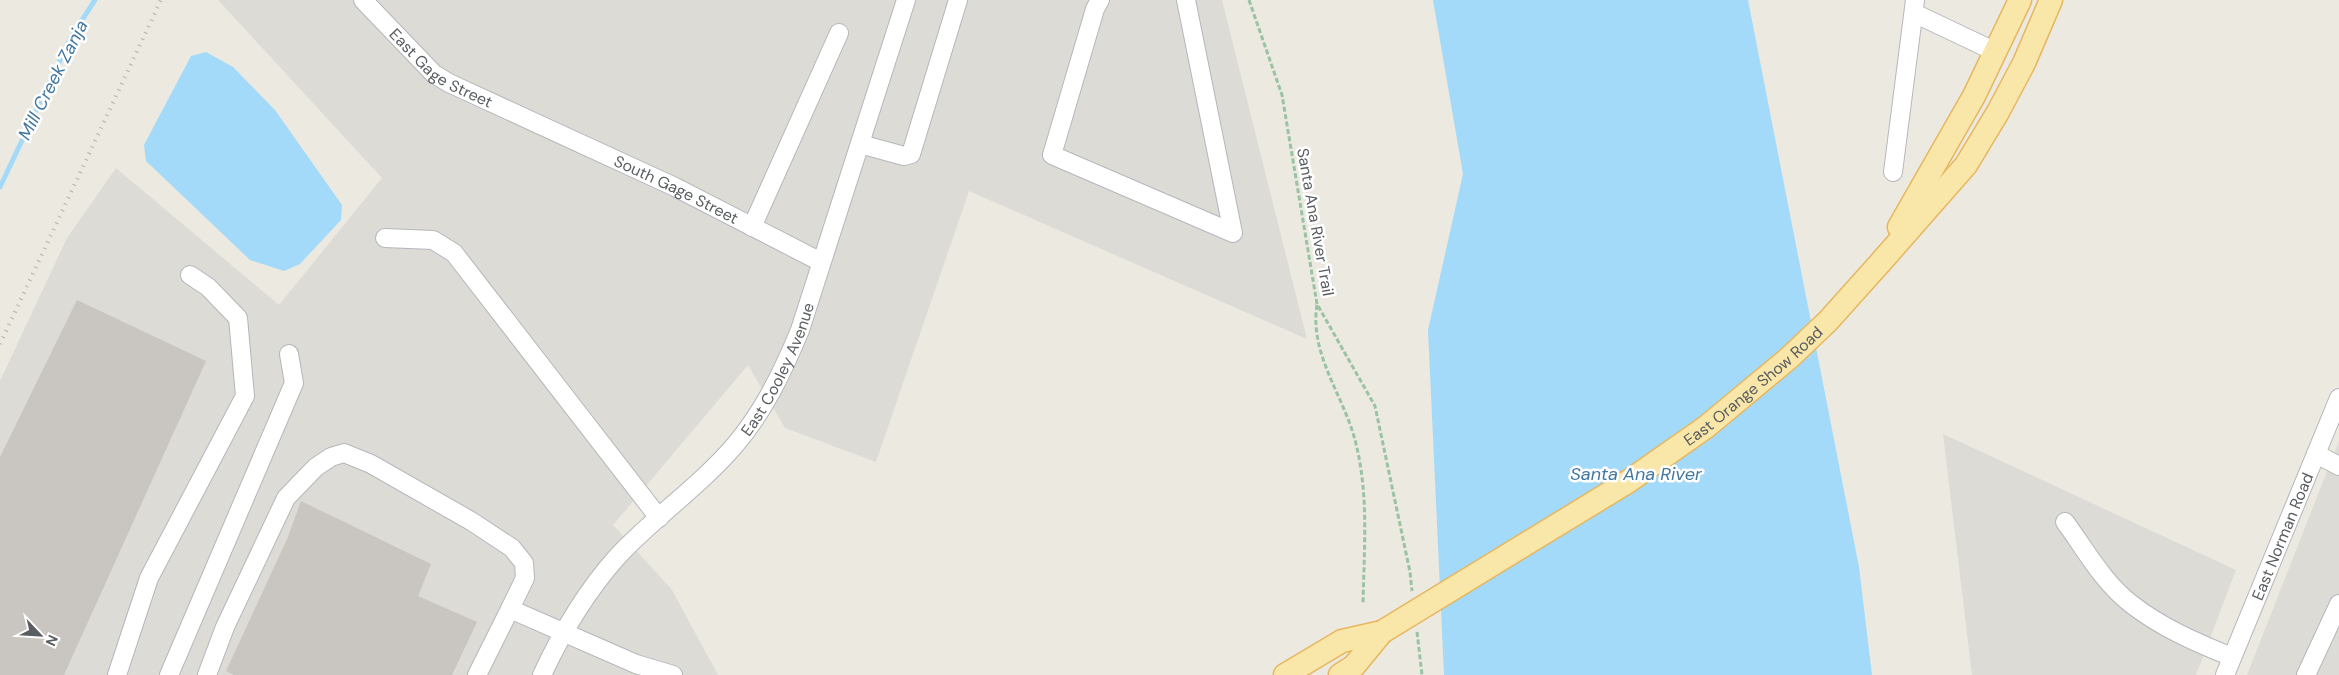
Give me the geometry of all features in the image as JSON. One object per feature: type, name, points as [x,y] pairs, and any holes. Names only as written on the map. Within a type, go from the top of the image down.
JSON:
[{"type":"main road","name":"East Orange Show Road","points":[[1880,263],[1996,52],[2020,0]]},
{"type":"main road","name":"East Orange Show Road","points":[[1382,632],[1629,481],[1706,427],[1789,358],[1828,321],[1966,166],[2020,71],[2051,0]]},
{"type":"main road","points":[[1285,675],[1342,641],[1382,632]]},
{"type":"main road","points":[[1340,675],[1354,666],[1382,632]]},
{"type":"street","name":"East Gage Street","points":[[363,0],[434,74],[530,121]]},
{"type":"street","name":"East Cooley Avenue","points":[[542,675],[564,632],[590,591],[617,557],[709,473],[736,444],[759,412],[784,369],[800,330],[906,0]]},
{"type":"street","points":[[860,144],[904,156],[912,154],[958,0]]},
{"type":"street","points":[[1100,0],[1095,9],[1052,155],[1233,233],[1186,0]]},
{"type":"street","points":[[1893,172],[1915,6],[1996,52]]},
{"type":"street","points":[[752,227],[839,33]]},
{"type":"street","name":"South Gage Street","points":[[530,121],[675,187],[821,262]]},
{"type":"street","points":[[386,238],[433,240],[454,253],[659,518]]},
{"type":"street","points":[[117,675],[149,578],[245,396],[238,318],[208,287],[190,275]]},
{"type":"street","points":[[168,675],[294,383],[289,354]]},
{"type":"street","name":"East Norman Road","points":[[2225,675],[2339,398]]},
{"type":"street","points":[[207,675],[229,618],[286,498],[316,467],[331,457],[344,453],[371,464],[471,521],[512,548],[524,563],[525,578],[477,675]]},
{"type":"street","points":[[2316,454],[2339,466]]},
{"type":"street","points":[[2065,522],[2104,576],[2129,603],[2163,625],[2232,657]]},
{"type":"street","points":[[2306,675],[2339,604]]},
{"type":"street","points":[[510,609],[636,664],[673,675]]},
{"type":"path","name":"Santa Ana River Trail","points":[[1249,0],[1282,94],[1317,304],[1375,406],[1410,572],[1413,600]]},
{"type":"path","points":[[1317,304],[1314,322],[1318,342],[1356,441],[1363,476],[1365,517],[1364,604]]},
{"type":"path","points":[[1416,628],[1422,675]]},
{"type":"shaded area","points":[[218,0],[1222,0],[1307,339],[969,191],[876,462],[785,428],[748,365],[613,525],[672,590],[718,675],[0,675],[0,381],[67,238],[116,168],[279,305],[382,178]]},
{"type":"shaded area","points":[[1943,434],[2236,570],[2196,675],[1972,675]]},
{"type":"shaded area","points":[[2339,441],[2339,675],[2247,675]]},
{"type":"water","name":"Santa Ana River","points":[[1433,0],[1748,0],[1859,567],[1872,675],[1444,675],[1428,330],[1463,174]]},
{"type":"water","points":[[206,52],[233,67],[275,110],[342,205],[341,220],[300,264],[284,271],[250,260],[146,161],[144,145],[191,56]]},
{"type":"building","points":[[77,300],[206,361],[64,675],[0,675],[0,457]]},
{"type":"building","points":[[301,501],[431,564],[418,596],[477,622],[452,675],[234,675],[226,671],[288,537]]},
{"type":"waterway","name":"Mill Creek Zanja","points":[[0,187],[71,37],[95,0]]},
{"type":"railway","points":[[0,344],[161,0]]}]
